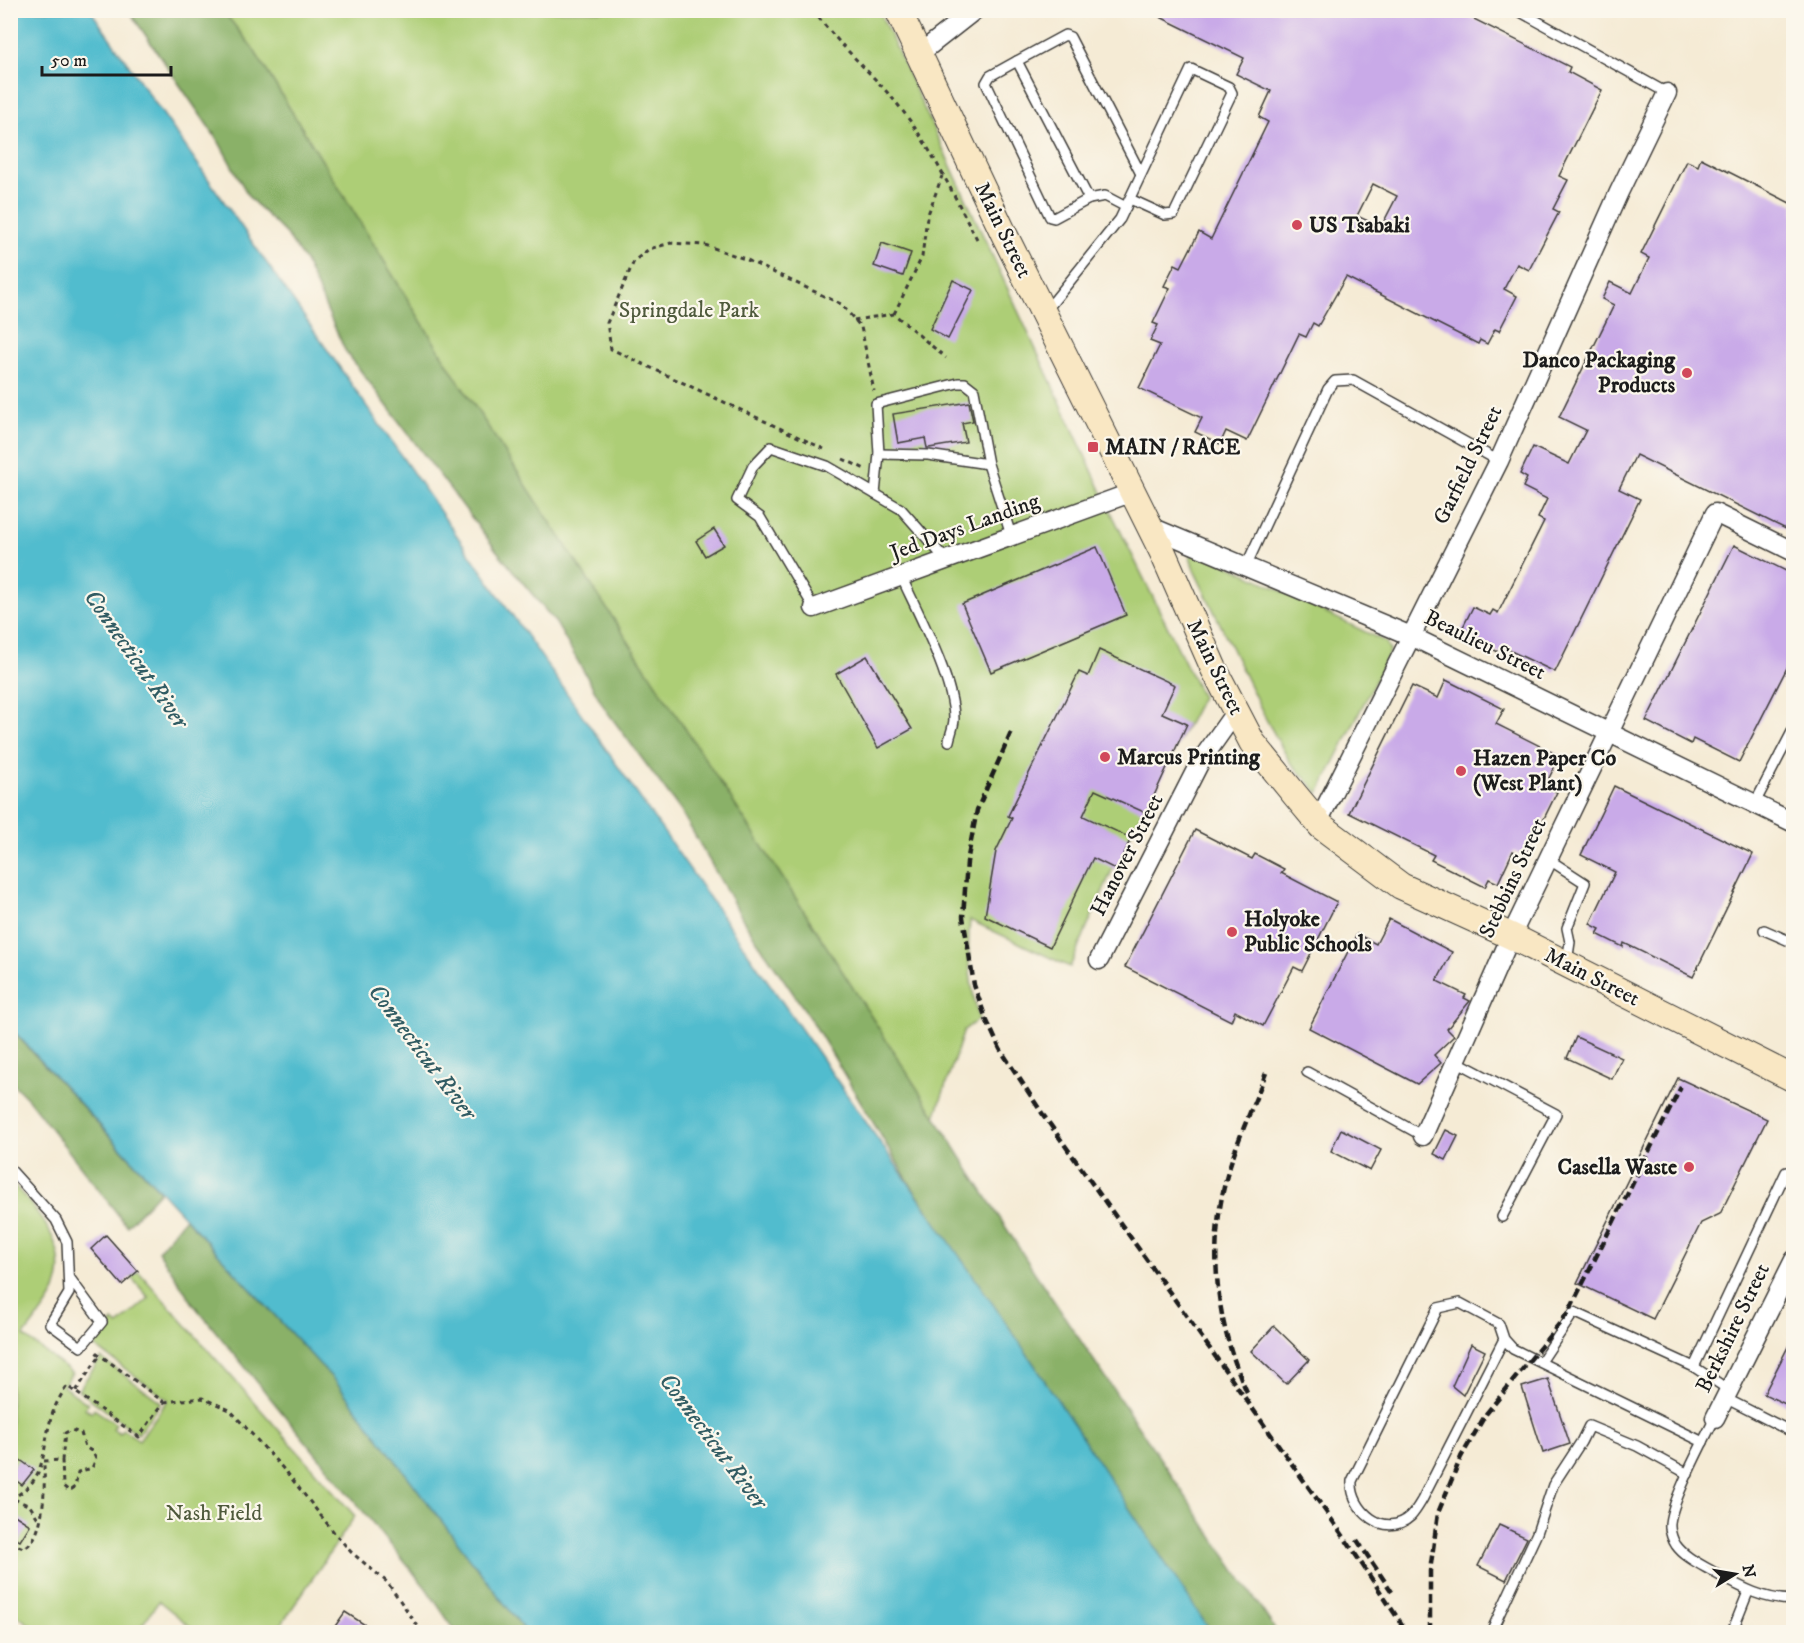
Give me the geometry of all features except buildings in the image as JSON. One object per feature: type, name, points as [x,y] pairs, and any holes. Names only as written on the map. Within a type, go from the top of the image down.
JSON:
[{"type":"main road","name":"Main Street","points":[[898,10],[1044,314],[1133,492],[1214,669],[1252,742],[1318,822],[1355,853],[1401,886],[1511,936],[1794,1079]]},
{"type":"street","points":[[919,54],[975,10]]},
{"type":"street","name":"Garfield Street","points":[[1318,822],[1499,461],[1619,192],[1667,93]]},
{"type":"street","name":"Jed Days Landing","points":[[814,608],[1133,492]]},
{"type":"street","name":"Stebbins Street","points":[[1423,1136],[1511,936],[1715,513],[1794,552]]},
{"type":"street","name":"Beaulieu Street","points":[[1149,526],[1411,636],[1794,823]]},
{"type":"street","name":"Hanover Street","points":[[1099,960],[1200,762],[1236,711]]},
{"type":"street","name":"Berkshire Street","points":[[1715,1418],[1794,1260]]},
{"type":"lane","points":[[1517,10],[1667,93]]},
{"type":"lane","points":[[1044,314],[1120,219],[1128,203],[1191,69],[1232,89],[1174,214],[1165,215],[1128,203],[1105,196],[1089,199],[1054,218],[1050,217],[986,83],[990,76],[1065,35],[1070,37],[1141,174]]},
{"type":"lane","points":[[1017,62],[1089,199]]},
{"type":"lane","points":[[1246,567],[1328,389],[1335,381],[1353,380],[1499,461]]},
{"type":"lane","points":[[875,494],[879,454],[876,404],[965,383],[974,390],[988,464],[1011,535]]},
{"type":"lane","points":[[814,608],[760,517],[737,500],[753,466],[771,447],[827,466],[901,509],[946,560]]},
{"type":"lane","points":[[879,454],[928,455],[988,464]]},
{"type":"lane","points":[[901,576],[939,660],[954,719],[949,741]]},
{"type":"lane","points":[[1755,803],[1794,728]]},
{"type":"lane","points":[[1548,858],[1585,883],[1567,928],[1570,942],[1567,964]]},
{"type":"lane","points":[[1764,930],[1794,943]]},
{"type":"lane","points":[[1456,1061],[1556,1114],[1502,1217]]},
{"type":"lane","points":[[1307,1072],[1423,1136]]},
{"type":"lane","points":[[10,1169],[56,1220],[67,1242],[69,1278],[67,1299],[50,1324],[81,1347],[102,1322],[69,1278]]},
{"type":"lane","points":[[1694,1367],[1786,1172],[1794,1175]]},
{"type":"lane","points":[[1504,1340],[1422,1500],[1411,1516],[1389,1523],[1366,1515],[1354,1500],[1352,1481],[1438,1308],[1460,1303],[1475,1309],[1499,1324],[1504,1340],[1513,1349],[1703,1442]]},
{"type":"lane","points":[[1541,1362],[1574,1312],[1694,1367],[1727,1394],[1794,1433]]},
{"type":"lane","points":[[1715,1418],[1688,1474],[1669,1527],[1676,1545],[1690,1558],[1748,1592],[1775,1600],[1794,1600]]},
{"type":"lane","points":[[1491,1632],[1537,1533],[1553,1485],[1581,1442],[1589,1425],[1638,1446],[1688,1474]]},
{"type":"lane","points":[[1732,1632],[1748,1592]]},
{"type":"path","points":[[813,10],[834,39],[908,117],[977,238]]},
{"type":"path","points":[[894,314],[922,257],[927,217],[943,175]]},
{"type":"path","points":[[876,404],[861,327],[841,304],[745,259],[705,245],[671,243],[649,249],[634,261],[607,323],[607,335],[611,349],[877,474]]},
{"type":"path","points":[[854,320],[894,314],[946,358]]},
{"type":"path","points":[[93,1350],[164,1402],[202,1398],[230,1410],[288,1474],[351,1552],[387,1582],[422,1632]]},
{"type":"path","points":[[76,1392],[100,1355]]},
{"type":"path","points":[[10,1542],[20,1547],[28,1546],[39,1520],[45,1494],[45,1444],[55,1408],[67,1386],[139,1437],[164,1402]]},
{"type":"path","points":[[71,1430],[81,1433],[85,1447],[93,1452],[96,1459],[92,1468],[78,1472],[75,1487],[69,1491],[63,1486],[62,1460],[63,1438],[65,1433],[71,1430]]},
{"type":"path","points":[[11,1499],[24,1490],[44,1462],[62,1460]]},
{"type":"path","points":[[11,1499],[30,1506],[39,1520]]},
{"type":"green space","name":"Springdale Park","points":[[129,11],[879,11],[1113,516],[1202,697],[1113,868],[1070,967],[970,920],[968,945],[970,970],[979,1019],[964,1030],[912,1187],[811,1019],[745,923],[681,811],[606,710],[556,623],[497,551],[345,350],[305,261],[286,234],[249,197],[219,142]]},
{"type":"green space","points":[[129,11],[223,11],[252,47],[455,376],[786,883],[1035,1273],[1277,1632],[1208,1632],[912,1187],[811,1019],[745,923],[681,811],[606,710],[556,623],[497,551],[345,350],[305,261],[286,234],[249,197],[219,142]]},
{"type":"green space","points":[[1198,550],[1386,642],[1390,651],[1319,793],[1290,762],[1266,719],[1194,570],[1190,556]]},
{"type":"green space","points":[[10,1028],[160,1191],[127,1226],[28,1099],[11,1082]]},
{"type":"green space","name":"Nash Field","points":[[10,1180],[49,1230],[59,1258],[59,1274],[55,1290],[24,1336],[72,1373],[63,1386],[88,1404],[85,1408],[92,1413],[94,1409],[116,1424],[113,1429],[120,1433],[123,1429],[139,1440],[168,1400],[94,1346],[113,1321],[118,1325],[149,1298],[131,1277],[138,1271],[355,1516],[276,1632],[197,1632],[159,1601],[137,1632],[40,1632],[11,1611]]},
{"type":"green space","points":[[185,1218],[336,1382],[526,1632],[456,1632],[426,1588],[194,1305],[158,1251]]},
{"type":"green space","points":[[101,1358],[161,1402],[138,1434],[78,1390]]},
{"type":"water","name":"Connecticut River","points":[[11,10],[91,11],[1018,1340],[1211,1632],[526,1632],[336,1382],[11,1028]]},
{"type":"railway","points":[[1011,733],[977,810],[967,862],[963,917],[974,985],[986,1019],[1000,1049],[1044,1116],[1344,1537],[1407,1632]]},
{"type":"railway","points":[[1247,1392],[1236,1364],[1220,1306],[1216,1247],[1224,1188],[1232,1159],[1266,1073]]},
{"type":"railway","points":[[1430,1632],[1430,1571],[1438,1513],[1461,1457],[1486,1414],[1568,1313],[1681,1087]]},
{"type":"railway","points":[[1357,1540],[1392,1592]]},
{"type":"place","name":"US Tsabaki","points":[[1297,225]]},
{"type":"place","name":"Danco Packaging Products","points":[[1687,373]]},
{"type":"place","name":"MAIN / RACE","points":[[1093,447]]},
{"type":"place","name":"Marcus Printing","points":[[1105,757]]},
{"type":"place","name":"Hazen Paper Co (West Plant)","points":[[1461,771]]},
{"type":"place","name":"Holyoke Public Schools","points":[[1232,932]]},
{"type":"place","name":"Casella Waste","points":[[1689,1167]]}]
